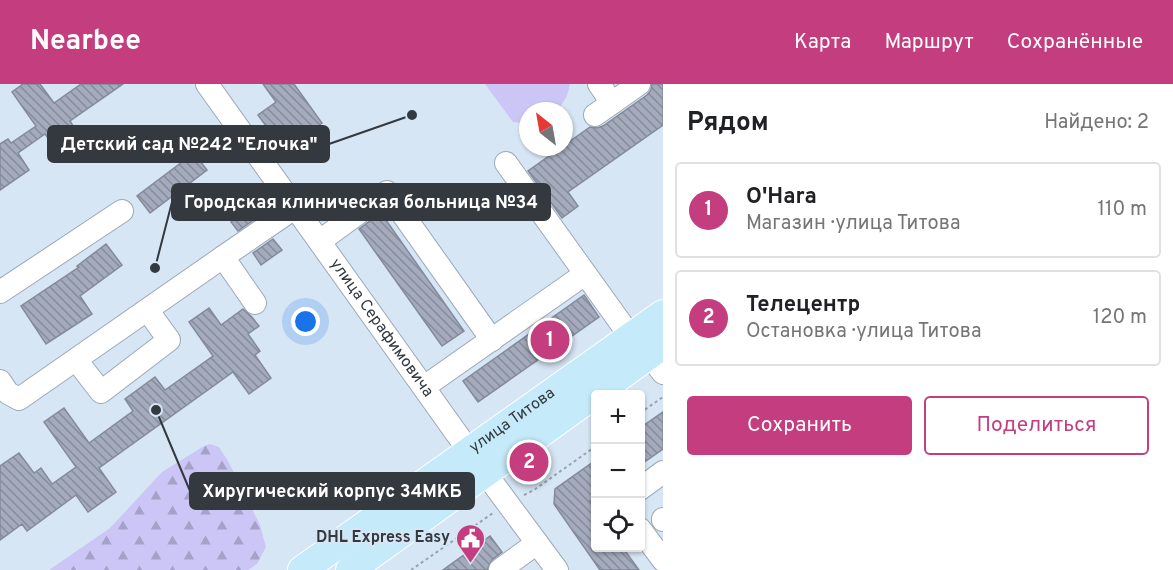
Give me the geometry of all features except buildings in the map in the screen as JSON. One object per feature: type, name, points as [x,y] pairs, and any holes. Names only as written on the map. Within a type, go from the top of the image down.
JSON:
[{"type":"main road","name":"улица Титова","points":[[302,570],[651,353],[663,314]]},
{"type":"main road","name":"улица Титова","points":[[350,570],[477,462]]},
{"type":"street","name":"улица Серафимовича","points":[[207,84],[477,462],[557,570]]},
{"type":"street","points":[[599,84],[603,109],[639,84]]},
{"type":"street","points":[[506,163],[585,274],[651,353]]},
{"type":"street","points":[[320,241],[387,192],[492,340]]},
{"type":"street","points":[[0,381],[8,393],[19,399],[148,312],[296,207]]},
{"type":"street","points":[[0,292],[122,212]]},
{"type":"street","points":[[223,257],[255,303]]},
{"type":"street","points":[[424,387],[585,274]]},
{"type":"street","points":[[76,361],[101,392],[169,340],[148,312]]},
{"type":"street","points":[[645,485],[663,472]]},
{"type":"street","points":[[645,536],[663,560]]},
{"type":"street","points":[[500,570],[537,543]]},
{"type":"path","points":[[645,410],[663,397]]},
{"type":"path","points":[[411,570],[508,502],[534,490],[591,450]]},
{"type":"green space","points":[[485,84],[570,84],[563,102],[519,102],[519,123],[513,122]]},
{"type":"green space","points":[[210,444],[219,447],[228,461],[260,525],[266,547],[257,564],[248,570],[49,570],[110,528],[162,472]]},
{"type":"place","name":"Детский сад №242 \"Елочка\"","points":[[412,115]]},
{"type":"place","name":"Городская клиническая больница №34","points":[[155,268]]},
{"type":"place","name":"O'Hara","points":[[550,340]]},
{"type":"place","name":"Хиругический корпус 34МКБ","points":[[156,410]]},
{"type":"place","name":"Телецентр","points":[[529,462]]},
{"type":"place","name":"DHL Express Easy","points":[[471,564]]}]
